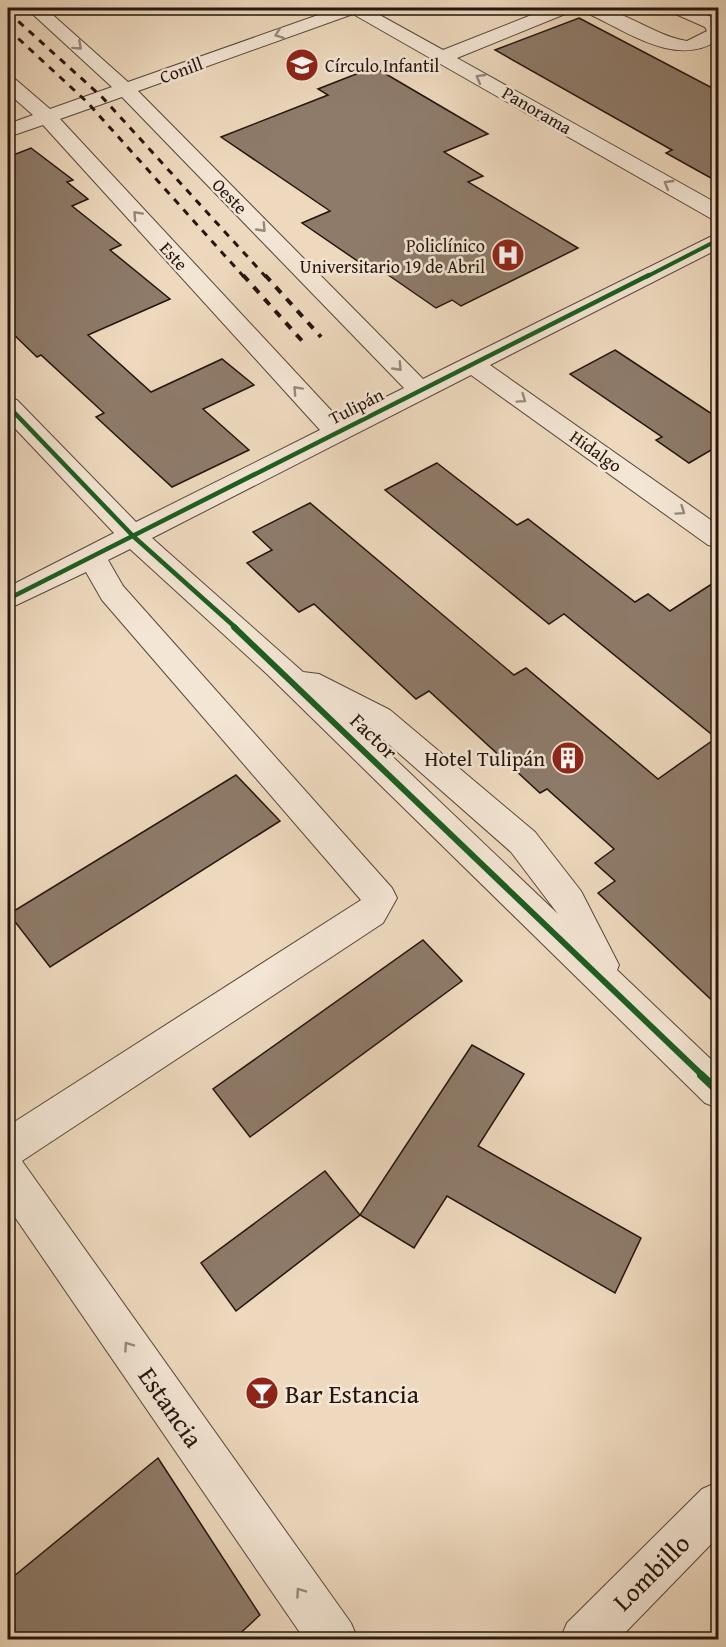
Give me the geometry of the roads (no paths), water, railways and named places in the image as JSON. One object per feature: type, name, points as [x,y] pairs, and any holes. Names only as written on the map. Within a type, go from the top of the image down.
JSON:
[{"type":"street","name":"Oeste","points":[[34,8],[126,90],[421,391]]},
{"type":"street","name":"Conill","points":[[8,131],[355,8]]},
{"type":"street","name":"Panorama","points":[[355,8],[718,213]]},
{"type":"street","points":[[443,57],[564,8]]},
{"type":"street","points":[[591,8],[669,42],[689,47],[704,42],[717,33],[713,24],[677,8]]},
{"type":"street","name":"Este","points":[[8,83],[47,117],[337,433]]},
{"type":"street","name":"Tulipán","points":[[8,599],[718,240]]},
{"type":"street","name":"Hidalgo","points":[[474,365],[718,538]]},
{"type":"street","name":"Factor","points":[[8,406],[133,536],[278,666],[718,1091]]},
{"type":"street","points":[[8,1148],[372,913],[380,898],[112,593],[92,557]]},
{"type":"street","points":[[278,666],[379,718],[523,842],[569,901],[613,988]]},
{"type":"street","name":"Estancia","points":[[8,1174],[334,1640]]},
{"type":"street","name":"Lombillo","points":[[584,1640],[718,1505]]},
{"type":"railway","points":[[8,12],[102,97],[266,277]]},
{"type":"railway","points":[[8,29],[87,102],[244,277]]},
{"type":"railway","points":[[243,275],[304,343]]},
{"type":"railway","points":[[265,275],[321,337]]},
{"type":"place","name":"Círculo Infantil","points":[[302,65]]},
{"type":"place","name":"Policlínico Universitario 19 de Abril","points":[[508,255]]},
{"type":"place","name":"Hotel Tulipán","points":[[568,758]]},
{"type":"place","name":"Bar Estancia","points":[[262,1393]]}]
